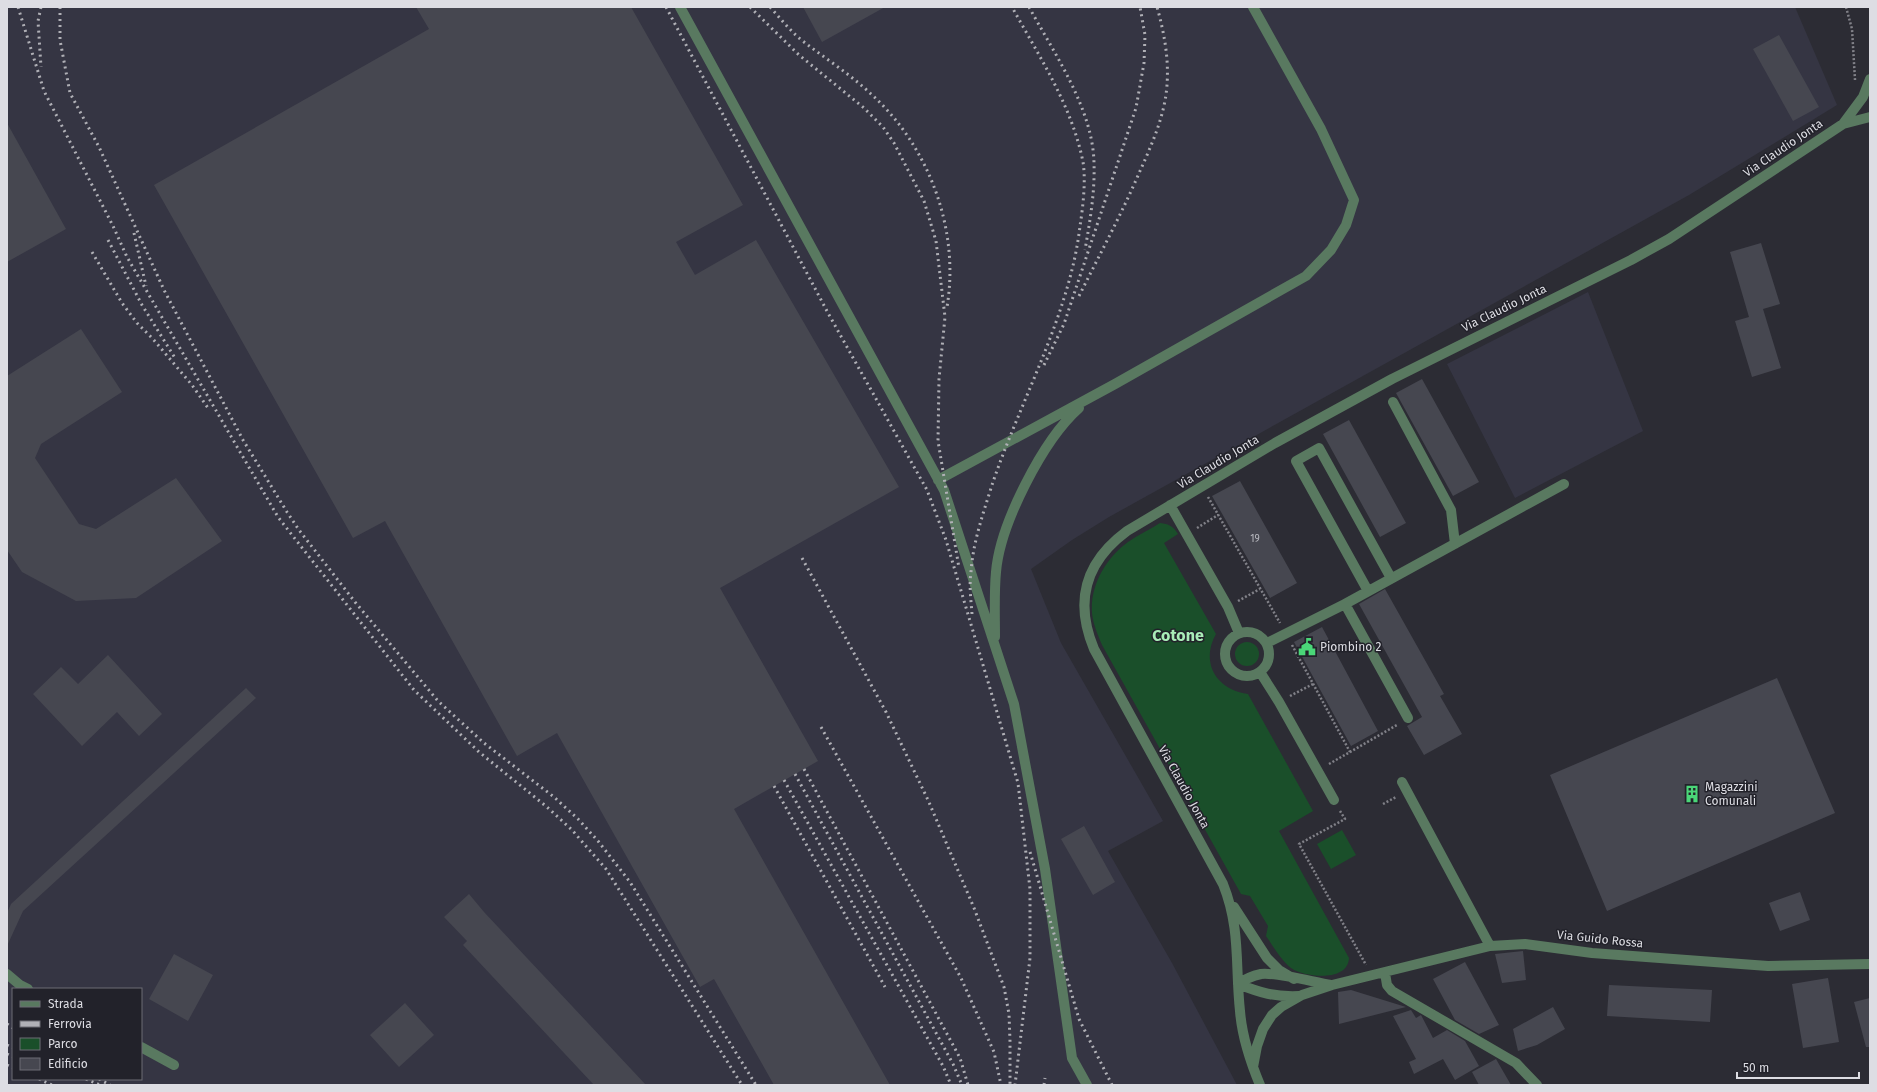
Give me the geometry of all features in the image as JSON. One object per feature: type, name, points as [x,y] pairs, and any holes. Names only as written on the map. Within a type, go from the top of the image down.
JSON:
[{"type":"street","points":[[680,7],[944,490],[1014,704],[1044,861],[1072,1058],[1087,1085]]},
{"type":"street","points":[[938,480],[1093,396],[1306,276],[1331,250],[1346,225],[1354,200],[1321,129],[1253,7]]},
{"type":"street","name":"Via Claudio Jonta","points":[[1843,124],[1863,97],[1870,79]]},
{"type":"street","name":"Via Claudio Jonta","points":[[1260,1085],[1243,1038],[1238,984],[1236,925],[1230,902],[1223,884],[1094,649],[1087,633],[1084,616],[1084,599],[1087,583],[1093,567],[1102,553],[1127,531],[1275,443],[1392,379],[1631,260],[1670,239],[1843,124],[1870,117]]},
{"type":"street","points":[[995,645],[996,571],[1007,524],[1037,461],[1070,416],[1093,396]]},
{"type":"street","points":[[1393,402],[1451,510],[1454,544]]},
{"type":"street","points":[[1368,591],[1296,461],[1319,448],[1391,578]]},
{"type":"street","points":[[1267,644],[1345,604],[1564,484]]},
{"type":"street","name":"Via Claudio Jonta","points":[[1170,505],[1228,607],[1239,633]]},
{"type":"street","points":[[1345,604],[1408,718]]},
{"type":"street","points":[[1239,633],[1255,633],[1262,637],[1267,644],[1269,659],[1266,667],[1260,672],[1252,676],[1244,676],[1236,674],[1229,668],[1224,652],[1227,644],[1239,633]]},
{"type":"street","points":[[1260,672],[1279,702],[1334,800]]},
{"type":"street","points":[[1402,782],[1490,946]]},
{"type":"street","name":"Via Guido Rossa","points":[[1230,902],[1267,958],[1279,970],[1294,979]]},
{"type":"street","name":"Via Guido Rossa","points":[[1238,984],[1264,994],[1284,997],[1302,995],[1332,985],[1490,946],[1525,944],[1592,953],[1768,966],[1870,964]]},
{"type":"street","points":[[1385,973],[1387,985],[1392,991],[1516,1063],[1538,1085]]},
{"type":"street","points":[[7,974],[26,988]]},
{"type":"street","name":"Via Guido Rossa","points":[[1238,984],[1249,978],[1262,974],[1277,975],[1332,985]]},
{"type":"street","name":"Via Guido Rossa","points":[[1253,1067],[1259,1040],[1272,1015],[1302,995]]},
{"type":"street","points":[[142,1048],[174,1064]]},
{"type":"path","points":[[1846,7],[1852,29],[1855,72],[1854,87]]},
{"type":"path","points":[[1202,486],[1350,752]]},
{"type":"path","points":[[1186,534],[1218,515]]},
{"type":"path","points":[[1228,607],[1260,589]]},
{"type":"path","points":[[1279,702],[1313,684]]},
{"type":"path","points":[[1317,770],[1408,718]]},
{"type":"path","points":[[1334,800],[1345,818],[1299,844],[1368,968]]},
{"type":"shaded area","points":[[7,7],[1795,7],[1837,105],[1689,195],[1109,517],[1072,540],[1031,569],[1061,643],[1163,821],[1108,851],[1172,963],[1237,1085],[7,1085]]},
{"type":"shaded area","points":[[1588,292],[1643,431],[1515,498],[1447,364]]},
{"type":"green space","points":[[1160,523],[1170,526],[1178,534],[1164,543],[1216,634],[1211,644],[1210,655],[1214,673],[1227,687],[1248,694],[1313,811],[1279,831],[1349,958],[1347,966],[1342,971],[1325,976],[1306,974],[1287,965],[1274,948],[1266,936],[1268,926],[1250,896],[1241,894],[1102,645],[1097,633],[1092,613],[1092,603],[1097,582],[1106,564],[1120,548],[1132,539]]},
{"type":"green space","points":[[1247,642],[1256,645],[1259,654],[1256,663],[1247,666],[1238,663],[1235,654],[1238,645]]},
{"type":"green space","points":[[1342,830],[1356,855],[1331,869],[1317,844]]},
{"type":"building","points":[[416,7],[631,7],[743,205],[676,242],[695,275],[756,240],[899,487],[720,588],[818,761],[734,809],[890,1085],[774,1085],[714,979],[700,987],[557,733],[517,756],[385,521],[353,538],[154,185],[429,29]]},
{"type":"building","points":[[803,7],[885,7],[822,42]]},
{"type":"building","points":[[1779,35],[1819,107],[1793,121],[1753,49]]},
{"type":"building","points":[[7,123],[66,229],[7,262]]},
{"type":"building","points":[[1761,243],[1780,304],[1763,309],[1781,368],[1752,377],[1735,321],[1749,317],[1730,252]]},
{"type":"building","points":[[81,329],[122,392],[41,444],[35,458],[79,524],[96,529],[176,478],[222,541],[136,598],[76,601],[22,572],[7,550],[7,376]]},
{"type":"building","points":[[1422,379],[1479,482],[1453,496],[1396,393]]},
{"type":"building","points":[[1349,420],[1406,523],[1380,537],[1323,434]]},
{"type":"building","points":[[1240,481],[1297,583],[1270,598],[1212,496]]},
{"type":"building","points":[[1385,589],[1444,694],[1440,696],[1462,734],[1424,755],[1407,726],[1422,717],[1359,604]]},
{"type":"building","points":[[1322,627],[1378,731],[1351,746],[1294,642]]},
{"type":"building","points":[[108,655],[162,714],[139,736],[117,712],[82,746],[33,694],[61,667],[78,684]]},
{"type":"building","name":"Magazzini Comunali","points":[[1777,678],[1835,813],[1607,911],[1550,775]]},
{"type":"building","points":[[246,688],[256,698],[23,911],[7,946],[7,913],[11,904]]},
{"type":"building","points":[[1084,826],[1115,882],[1093,895],[1061,839]]},
{"type":"building","points":[[1800,892],[1810,920],[1780,931],[1769,903]]},
{"type":"building","points":[[469,894],[484,912],[646,1085],[594,1085],[463,945],[467,941],[444,917]]},
{"type":"building","points":[[1523,951],[1526,980],[1502,983],[1495,954]]},
{"type":"building","points":[[174,954],[213,975],[188,1021],[149,999]]},
{"type":"building","points":[[1465,962],[1499,1025],[1479,1034],[1455,1020],[1433,979]]},
{"type":"building","points":[[1828,978],[1839,1042],[1803,1048],[1792,984]]},
{"type":"building","points":[[1609,985],[1712,990],[1710,1022],[1607,1016]]},
{"type":"building","points":[[1351,990],[1406,1007],[1339,1024],[1338,992]]},
{"type":"building","points":[[1870,998],[1870,1047],[1866,1047],[1854,1002]]},
{"type":"building","points":[[405,1003],[434,1035],[399,1067],[370,1035]]},
{"type":"building","points":[[1553,1007],[1565,1029],[1537,1045],[1518,1051],[1513,1029]]},
{"type":"building","points":[[1411,1010],[1416,1018],[1421,1015],[1433,1038],[1447,1030],[1465,1041],[1479,1066],[1455,1080],[1443,1059],[1414,1074],[1409,1062],[1416,1059],[1393,1016]]},
{"type":"building","points":[[1496,1059],[1511,1085],[1479,1085],[1472,1072]]},
{"type":"railway","points":[[18,7],[44,91],[113,226],[127,257],[278,517],[414,690],[479,752],[547,807],[572,830],[606,869],[742,1085]]},
{"type":"railway","points":[[41,7],[38,21],[41,67]]},
{"type":"railway","points":[[60,7],[60,40],[70,93],[99,147],[164,290],[243,440],[287,512],[299,530],[355,602],[438,701],[484,743],[554,797],[578,819],[598,841],[630,882],[756,1085]]},
{"type":"railway","points":[[666,7],[828,313],[927,490],[946,540],[1018,783],[1030,889],[1030,958],[1015,1085]]},
{"type":"railway","points":[[750,7],[799,55],[864,108],[883,127],[894,143],[924,201],[936,241],[945,317],[939,379],[938,441],[959,568]]},
{"type":"railway","points":[[770,7],[799,38],[846,73],[871,94],[891,115],[909,138],[924,164],[936,191],[944,219],[949,249],[950,278],[947,307]]},
{"type":"railway","points":[[972,614],[970,577],[979,528],[1003,453],[1043,357],[1066,292],[1074,259],[1084,194],[1083,162],[1071,121],[1054,82],[1012,7]]},
{"type":"railway","points":[[1029,7],[1060,62],[1080,102],[1092,143],[1094,185],[1085,250]]},
{"type":"railway","points":[[1044,365],[1064,324],[1136,108],[1144,63],[1145,35],[1140,7]]},
{"type":"railway","points":[[1079,296],[1133,187],[1153,140],[1164,107],[1167,85],[1167,55],[1157,7]]},
{"type":"railway","points":[[134,233],[146,286]]},
{"type":"railway","points":[[108,240],[142,305],[175,358]]},
{"type":"railway","points":[[92,252],[122,303],[137,323],[153,339],[192,385],[208,408]]},
{"type":"railway","points":[[802,558],[886,712],[928,800],[974,908],[1004,987],[1009,1014],[1010,1085]]},
{"type":"railway","points":[[821,727],[961,978],[994,1052],[1001,1085]]},
{"type":"railway","points":[[804,769],[960,1058],[968,1085]]},
{"type":"railway","points":[[795,774],[953,1064],[962,1085]]},
{"type":"railway","points":[[784,780],[943,1066],[951,1085]]},
{"type":"railway","points":[[774,786],[885,987]]},
{"type":"railway","points":[[1030,852],[1079,1019],[1112,1085]]},
{"type":"railway","points":[[7,1024],[12,1027]]},
{"type":"railway","points":[[7,1045],[12,1048]]},
{"type":"railway","points":[[7,1054],[12,1056]]},
{"type":"railway","points":[[7,1065],[12,1068]]},
{"type":"railway","points":[[1044,1085],[1045,1078]]},
{"type":"railway","points":[[41,1080],[52,1085]]},
{"type":"railway","points":[[88,1080],[100,1085]]},
{"type":"railway","points":[[101,1080],[110,1085]]},
{"type":"place","name":"Piombino 2","points":[[1307,647]]},
{"type":"place","name":"Magazzini Comunali","points":[[1692,794]]},
{"type":"district","name":"Cotone","points":[[1178,635]]}]
